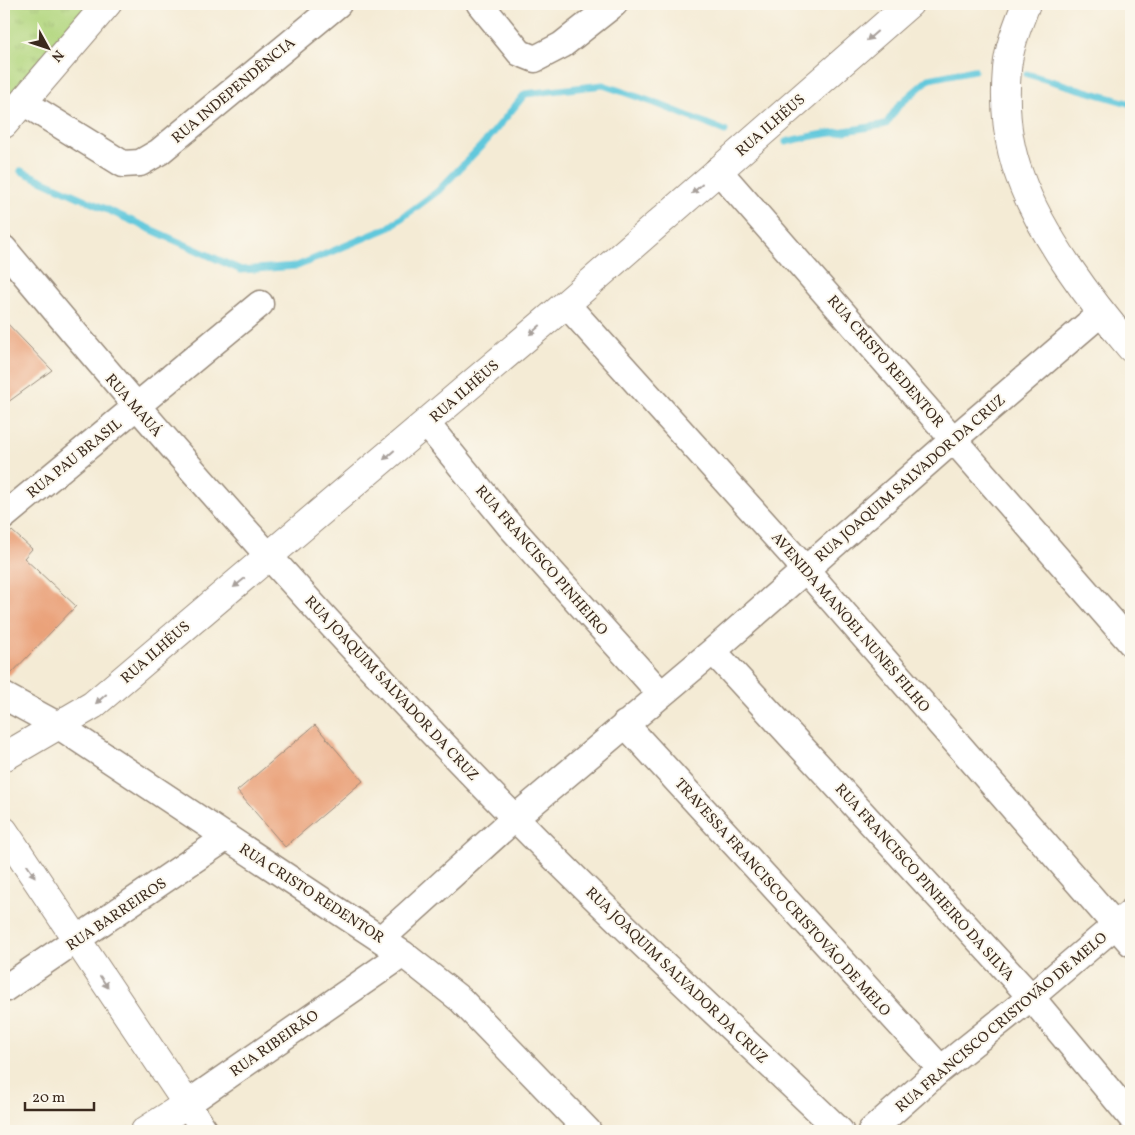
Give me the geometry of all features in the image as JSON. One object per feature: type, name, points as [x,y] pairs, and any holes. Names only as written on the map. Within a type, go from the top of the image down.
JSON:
[{"type":"main road","points":[[4,124],[107,4]]},
{"type":"main road","name":"RUA ILHÉUS","points":[[4,757],[93,705],[184,627],[269,558],[566,304],[909,4]]},
{"type":"main road","points":[[1026,4],[1011,44],[1006,90],[1007,124],[1019,177],[1040,219],[1101,313],[1131,348]]},
{"type":"main road","points":[[4,831],[187,1104]]},
{"type":"main road","name":"RUA RIBEIRÃO","points":[[145,1131],[187,1104]]},
{"type":"street","name":"RUA INDEPENDÊNCIA","points":[[22,102],[123,164],[140,163],[159,152],[338,4]]},
{"type":"street","points":[[480,4],[520,53],[535,59],[562,45],[614,4]]},
{"type":"street","name":"RUA CRISTO REDENTOR","points":[[718,170],[1131,643]]},
{"type":"street","name":"RUA MAUÁ","points":[[4,250],[136,408],[269,558]]},
{"type":"street","name":"RUA PAU BRASIL","points":[[4,516],[260,304]]},
{"type":"street","name":"AVENIDA MANOEL NUNES FILHO","points":[[566,304],[1126,927]]},
{"type":"street","name":"RUA JOAQUIM SALVADOR DA CRUZ","points":[[381,939],[514,818],[713,651],[954,439],[1101,313]]},
{"type":"street","name":"RUA FRANCISCO PINHEIRO","points":[[426,423],[510,526],[661,694]]},
{"type":"street","name":"RUA JOAQUIM SALVADOR DA CRUZ","points":[[269,558],[514,818],[840,1131]]},
{"type":"street","name":"RUA FRANCISCO PINHEIRO DA SILVA","points":[[713,651],[1031,997],[1131,1117]]},
{"type":"street","name":"RUA CRISTO REDENTOR","points":[[4,696],[59,726],[403,954],[460,1000],[588,1131]]},
{"type":"street","name":"TRAVESSA FRANCISCO CRISTOVÃO DE MELO","points":[[625,724],[941,1069]]},
{"type":"street","name":"RUA BARREIROS","points":[[4,989],[227,837]]},
{"type":"street","name":"RUA FRANCISCO CRISTOVÃO DE MELO","points":[[871,1131],[941,1069],[1031,997],[1126,927]]},
{"type":"street","name":"RUA RIBEIRÃO","points":[[187,1104],[403,954]]},
{"type":"street","points":[[187,1104],[204,1131]]},
{"type":"green space","points":[[4,4],[89,4],[4,101]]},
{"type":"building","points":[[4,320],[52,370],[4,405]]},
{"type":"building","points":[[12,531],[32,549],[24,558],[76,606],[9,676],[4,671],[4,540]]},
{"type":"building","points":[[315,725],[363,781],[285,847],[237,791]]},
{"type":"waterway","points":[[786,142],[886,124],[899,105],[929,79],[974,70]]},
{"type":"waterway","points":[[1027,74],[1131,104]]},
{"type":"waterway","points":[[21,171],[241,270],[297,266],[388,228],[438,191],[488,139],[525,94],[603,85],[655,103],[725,131]]}]
